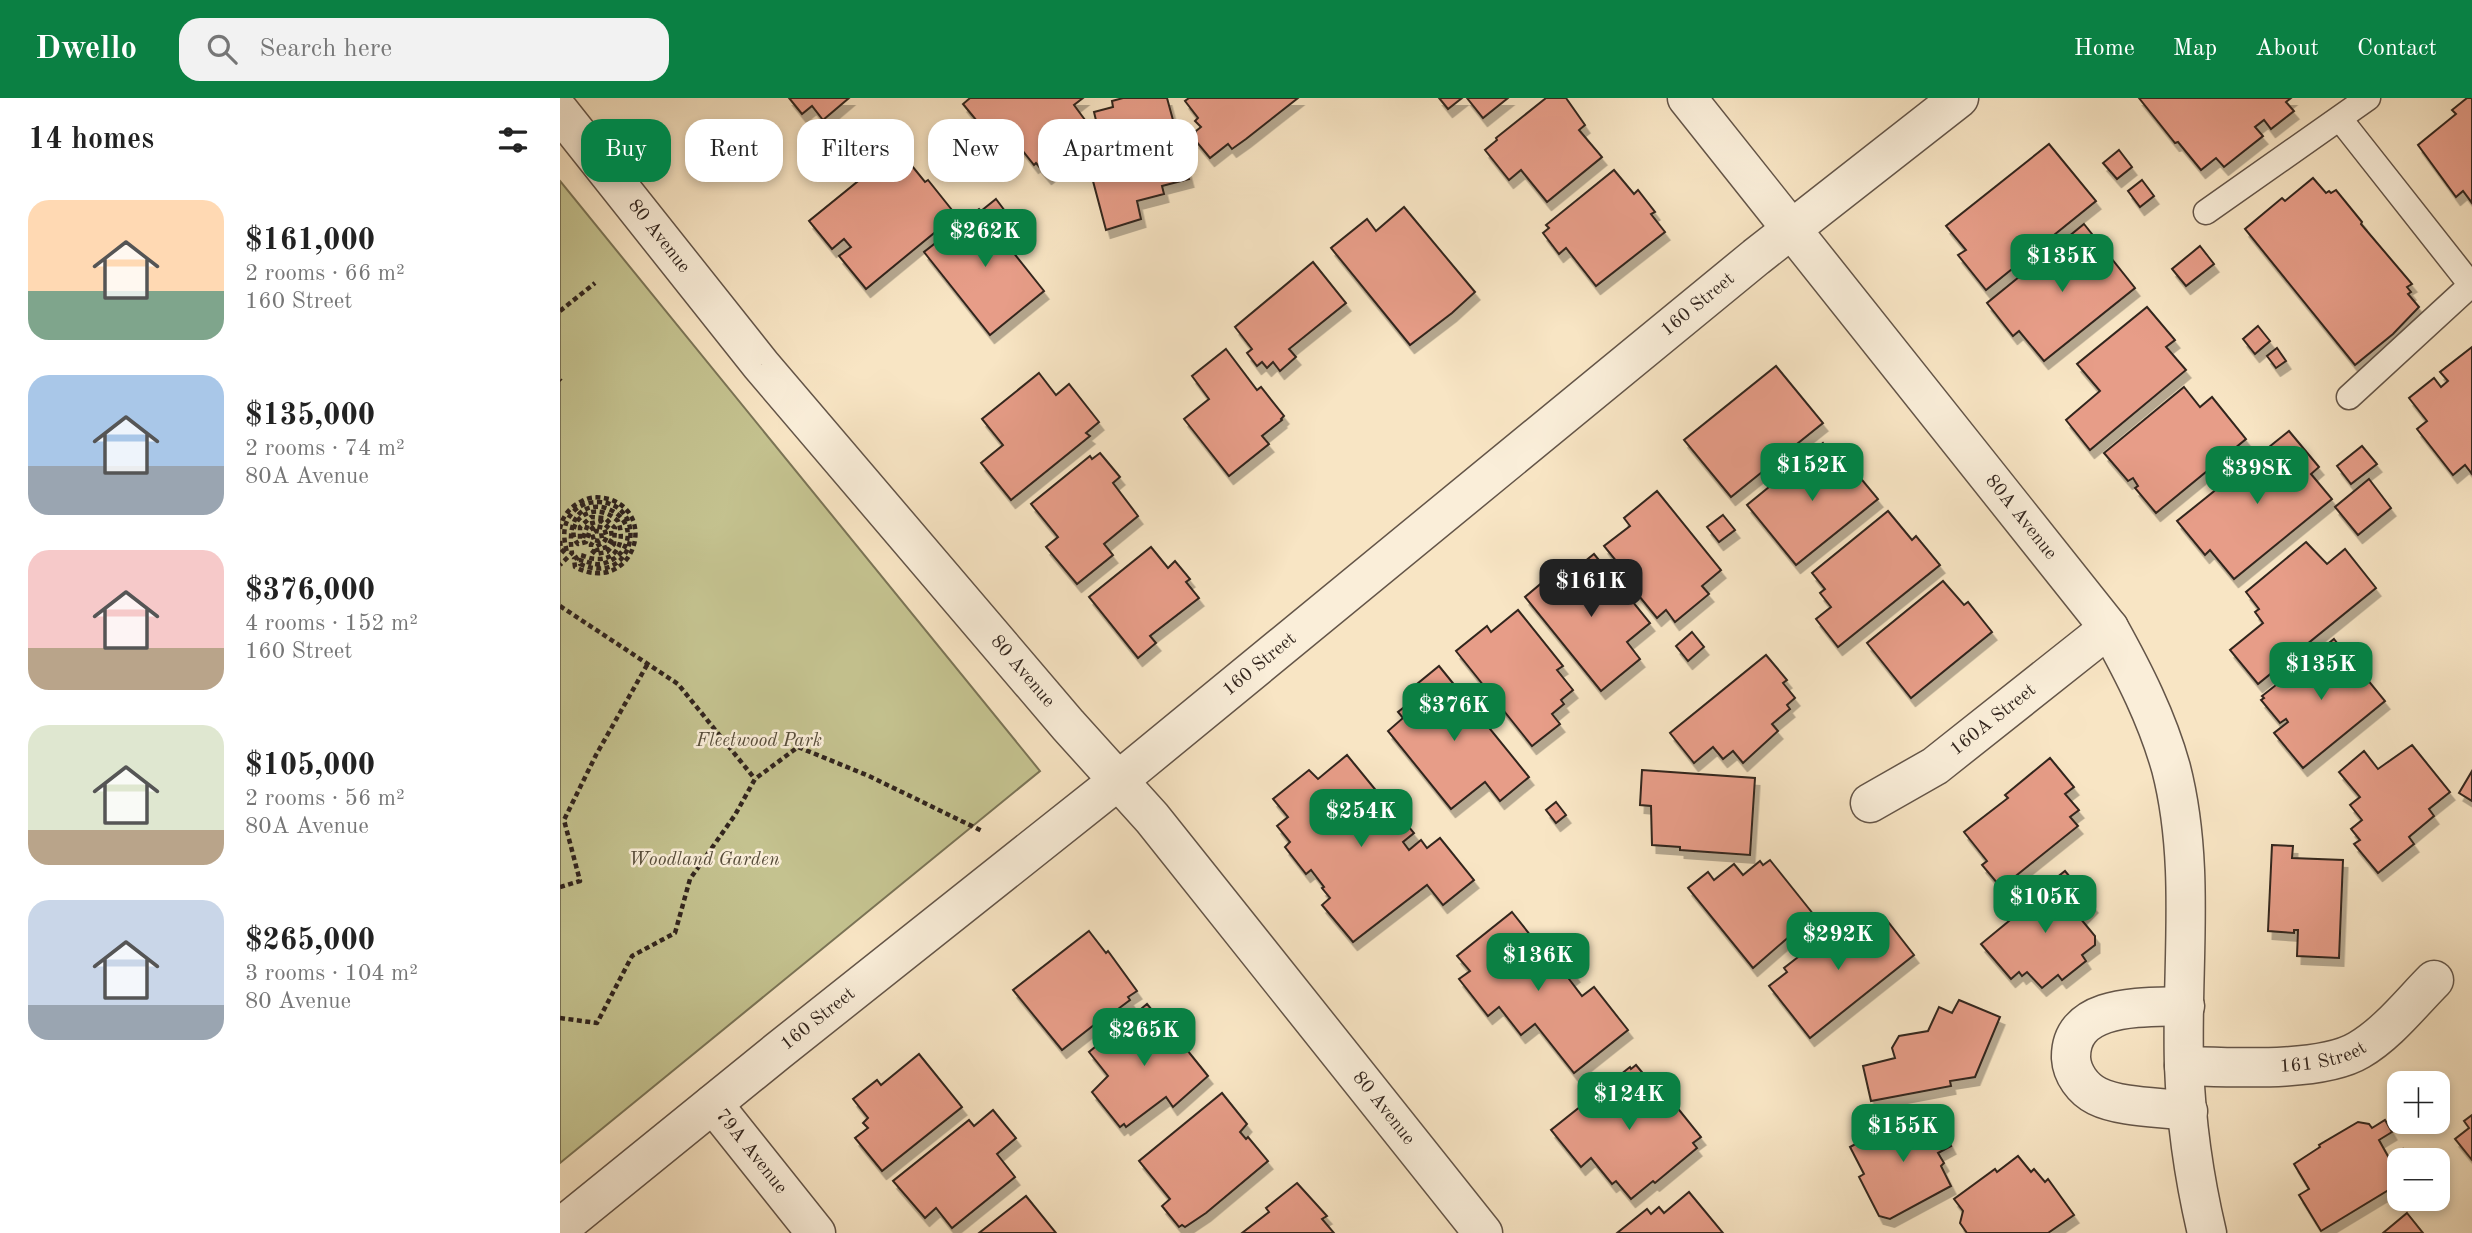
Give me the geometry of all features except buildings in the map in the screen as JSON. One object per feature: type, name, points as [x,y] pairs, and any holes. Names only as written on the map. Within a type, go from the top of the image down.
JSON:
[{"type":"street","name":"80A Avenue","points":[[1687,98],[2109,628],[2134,673],[2155,719],[2173,781],[2180,818],[2187,917],[2184,1066],[2194,1179],[2207,1233]]},
{"type":"street","name":"160 Street","points":[[560,1228],[1119,780],[1792,229],[1959,98]]},
{"type":"street","name":"80 Avenue","points":[[560,111],[761,365],[1059,715],[1164,833],[1483,1233]]},
{"type":"street","name":"160A Street","points":[[1870,803],[1936,766],[2109,628]]},
{"type":"street","name":"161 Street","points":[[2184,1066],[2301,1064],[2340,1058],[2372,1041],[2434,980]]},
{"type":"street","points":[[2185,1006],[2114,1010],[2094,1017],[2076,1036],[2071,1049],[2071,1061],[2084,1088],[2099,1097],[2188,1111]]},
{"type":"street","name":"79A Avenue","points":[[713,1104],[816,1233]]},
{"type":"lane","points":[[2206,212],[2368,98]]},
{"type":"lane","points":[[2340,119],[2472,285],[2349,397]]},
{"type":"path","points":[[560,311],[595,283]]},
{"type":"path","points":[[560,299],[566,306]]},
{"type":"path","points":[[560,530],[567,512],[576,503],[588,498],[612,500],[623,507],[631,517],[635,541],[631,554],[624,563],[601,574],[577,568],[573,562],[577,556],[582,554],[592,559],[600,559],[615,552],[620,545],[622,537],[618,521],[604,511],[598,510],[579,519],[573,531],[578,544],[586,542],[590,530],[595,526],[601,526],[606,531],[606,540],[595,547],[597,550],[603,550],[610,544],[612,535],[611,530],[601,521],[592,522],[585,528],[583,538],[580,539],[579,531],[583,523],[591,517],[601,516],[613,524],[617,534],[611,549],[602,554],[594,554],[591,545],[594,540]]},
{"type":"path","points":[[560,541],[561,549],[567,552],[564,542],[565,524],[576,509],[592,502],[610,504],[619,509],[630,526],[630,546],[626,555],[609,567],[589,569],[579,561],[602,564],[610,561],[623,550],[626,533],[620,517],[608,508],[592,506],[585,509],[578,513],[570,526],[569,542],[572,553],[560,565]]},
{"type":"path","points":[[560,606],[678,684],[755,779]]},
{"type":"path","points":[[560,887],[580,881],[564,820],[596,755],[647,665]]},
{"type":"path","points":[[560,1018],[597,1023],[632,956],[675,933],[690,879],[735,816],[755,779],[798,747],[869,776],[982,831]]},
{"type":"green space","name":"Fleetwood Park","points":[[560,181],[1040,771],[560,1163]]},
{"type":"park label","name":"Woodland Garden","points":[[704,860]]}]
